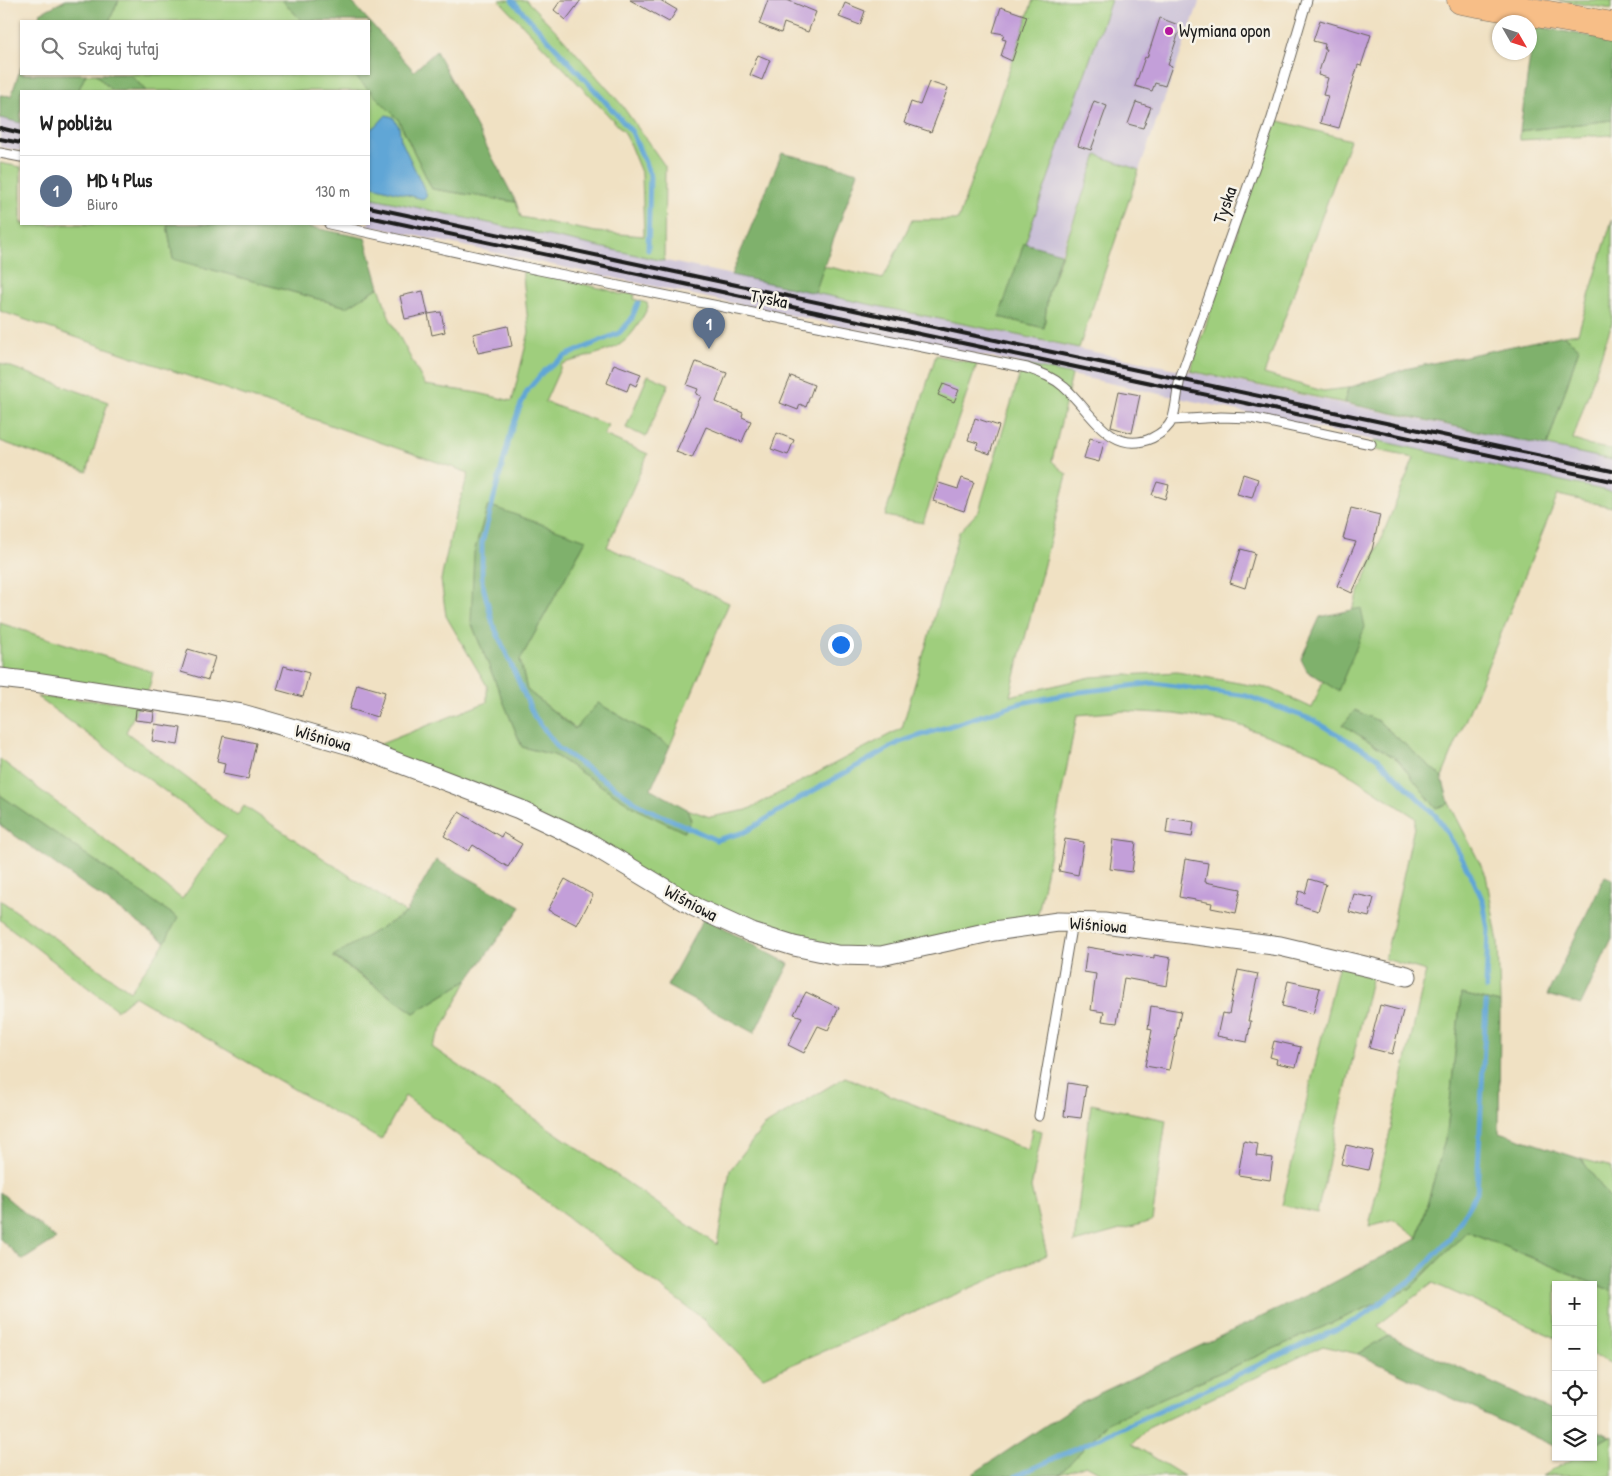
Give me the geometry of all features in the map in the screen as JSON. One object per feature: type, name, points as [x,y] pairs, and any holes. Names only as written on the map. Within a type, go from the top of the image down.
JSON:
[{"type":"main road","points":[[1461,0],[1612,26]]},
{"type":"street","name":"Wiśniowa","points":[[0,678],[242,714],[357,748],[519,809],[586,841],[695,907],[752,933],[794,946],[837,955],[881,956],[994,931],[1058,922],[1104,923],[1280,946],[1407,976]]},
{"type":"lane","name":"Tyska","points":[[334,225],[534,269],[1027,368],[1048,375],[1063,386],[1104,430],[1125,442],[1137,443],[1160,434],[1172,420],[1180,379],[1272,118],[1307,0]]},
{"type":"lane","points":[[0,152],[20,157]]},
{"type":"lane","points":[[1172,420],[1221,417],[1252,418],[1371,444]]},
{"type":"lane","points":[[1039,1116],[1072,922]]},
{"type":"shaded area","points":[[1111,0],[1200,0],[1139,170],[1097,155],[1061,253],[1025,243]]},
{"type":"shaded area","points":[[0,118],[20,123],[20,151],[0,147]]},
{"type":"shaded area","points":[[370,197],[941,320],[1612,460],[1612,492],[365,225],[370,225]]},
{"type":"green space","points":[[66,0],[119,0],[109,20],[38,20],[40,13]]},
{"type":"green space","points":[[119,0],[282,0],[301,20],[109,20]]},
{"type":"green space","points":[[282,0],[350,0],[368,20],[301,20]]},
{"type":"green space","points":[[499,0],[526,0],[561,36],[621,104],[665,166],[664,261],[370,197],[370,91],[398,119],[432,189],[516,202],[521,217],[596,232],[644,236],[642,175],[625,133]]},
{"type":"green space","points":[[1033,0],[1111,0],[999,317],[1044,328],[1048,293],[1097,155],[1139,170],[1079,348],[815,293],[824,266],[883,279],[912,220],[958,220]]},
{"type":"green space","points":[[1556,0],[1612,0],[1612,9]]},
{"type":"green space","points":[[370,22],[414,71],[436,51],[516,202],[432,189],[398,119],[354,75],[370,75]]},
{"type":"green space","points":[[1537,27],[1612,40],[1612,120],[1520,131],[1529,60],[1537,60]]},
{"type":"green space","points":[[20,70],[20,75],[86,75],[78,90],[20,90],[20,123],[0,118],[0,95],[11,96]]},
{"type":"green space","points":[[86,75],[97,75],[111,90],[78,90]]},
{"type":"green space","points":[[97,75],[131,75],[145,90],[111,90]]},
{"type":"green space","points":[[131,75],[354,75],[369,90],[145,90]]},
{"type":"green space","points":[[1276,120],[1350,140],[1264,374],[1323,391],[1348,388],[1345,403],[1190,371]]},
{"type":"green space","points":[[1612,120],[1612,135],[1520,140],[1520,131]]},
{"type":"green space","points":[[782,153],[858,172],[815,293],[731,275]]},
{"type":"green space","points":[[0,163],[20,167],[20,225],[167,225],[173,259],[347,307],[379,287],[390,319],[425,385],[478,393],[512,401],[529,332],[523,270],[622,295],[628,293],[635,295],[634,299],[647,303],[648,307],[639,324],[621,344],[562,364],[545,402],[608,425],[604,435],[648,454],[607,547],[729,603],[670,746],[598,703],[576,729],[527,690],[520,660],[586,540],[471,622],[522,747],[554,755],[640,811],[691,820],[687,809],[710,817],[747,810],[902,728],[959,532],[979,511],[1020,373],[1025,365],[1072,375],[1052,461],[1067,475],[1010,696],[1091,677],[1177,672],[1272,689],[1312,708],[1414,458],[1372,449],[1375,440],[1612,492],[1612,507],[1558,495],[1442,777],[1378,721],[1344,725],[1398,760],[1436,808],[1449,803],[1486,875],[1498,942],[1500,1003],[1461,994],[1447,1132],[1418,1238],[1394,1219],[1369,1226],[1426,971],[1385,959],[1416,818],[1318,754],[1233,723],[1175,714],[1124,711],[1077,715],[1037,919],[873,951],[800,944],[758,931],[375,750],[381,744],[487,702],[487,686],[446,616],[441,580],[455,516],[469,473],[0,311]]},
{"type":"green space","points":[[1612,220],[1612,323],[1573,439],[1590,446],[1612,449],[1612,460],[1547,446],[1579,348],[1564,335],[1578,333]]},
{"type":"green space","points":[[167,225],[300,225],[365,238],[379,287],[347,307],[173,259]]},
{"type":"green space","points":[[1024,243],[1061,253],[1048,293],[1044,328],[999,317]]},
{"type":"green space","points":[[1564,335],[1579,348],[1547,446],[1345,403],[1348,388],[1405,369]]},
{"type":"green space","points":[[936,355],[977,364],[923,523],[885,516]]},
{"type":"green space","points":[[0,363],[108,402],[87,472],[0,441]]},
{"type":"green space","points":[[648,375],[669,384],[646,437],[626,428]]},
{"type":"green space","points":[[488,505],[586,540],[520,660],[527,690],[575,729],[598,703],[670,746],[651,789],[687,809],[691,820],[684,832],[640,811],[554,755],[522,747],[471,622],[474,552]]},
{"type":"green space","points":[[1361,608],[1365,627],[1338,691],[1307,671],[1301,659],[1320,617]]},
{"type":"green space","points":[[0,623],[153,672],[149,688],[145,694],[0,674]]},
{"type":"green space","points":[[37,697],[140,703],[126,732],[237,816],[244,806],[406,913],[333,957],[414,1013],[468,980],[432,1047],[717,1245],[730,1170],[764,1126],[845,1077],[1028,1150],[1032,1129],[1042,1131],[1031,1188],[1047,1255],[763,1377],[702,1318],[405,1096],[381,1140],[134,996],[117,1010],[0,920],[0,900],[130,991],[165,942],[177,918],[0,795],[0,759],[182,899],[226,836]]},
{"type":"green space","points":[[1355,710],[1378,721],[1442,777],[1449,803],[1436,808],[1398,760],[1343,725]]},
{"type":"green space","points":[[0,795],[178,918],[165,942],[0,825]]},
{"type":"green space","points":[[436,860],[521,907],[468,980],[414,1013],[333,956],[406,913]]},
{"type":"green space","points":[[1605,876],[1612,879],[1612,938],[1581,1005],[1547,995]]},
{"type":"green space","points":[[704,918],[789,964],[754,1033],[667,986]]},
{"type":"green space","points":[[1339,963],[1373,971],[1317,1213],[1282,1205]]},
{"type":"green space","points":[[1461,994],[1500,1003],[1499,1132],[1581,1159],[1612,1201],[1612,1291],[1597,1285],[1597,1281],[1588,1281],[1467,1231],[1411,1288],[1108,1422],[1059,1475],[974,1476],[974,1473],[1081,1402],[1329,1285],[1418,1238],[1447,1132]]},
{"type":"green space","points":[[1091,1104],[1166,1120],[1152,1221],[1074,1243]]},
{"type":"green space","points":[[1581,1159],[1612,1167],[1612,1201]]},
{"type":"green space","points":[[0,1192],[56,1239],[23,1260],[0,1239]]},
{"type":"green space","points":[[1467,1231],[1588,1281],[1552,1281],[1552,1336],[1433,1283],[1378,1325],[1389,1336],[1358,1354],[1323,1346],[1148,1428],[1132,1444],[1184,1476],[1106,1476],[1086,1465],[1059,1475],[1108,1422],[1411,1288]]},
{"type":"green space","points":[[1597,1285],[1612,1291],[1612,1364],[1597,1357]]},
{"type":"green space","points":[[1389,1336],[1552,1410],[1552,1445],[1358,1354]]},
{"type":"green space","points":[[1597,1431],[1610,1436],[1597,1444]]},
{"type":"green space","points":[[1612,1435],[1612,1476],[1542,1476],[1568,1461],[1597,1461],[1597,1444]]},
{"type":"water","points":[[386,115],[393,117],[399,127],[401,140],[427,195],[423,199],[370,185],[370,130]]},
{"type":"building","points":[[561,0],[581,0],[566,20],[554,10]]},
{"type":"building","points":[[630,0],[660,0],[677,10],[669,22]]},
{"type":"building","points":[[768,0],[787,0],[816,12],[808,32],[784,23],[781,33],[759,24]]},
{"type":"building","points":[[845,3],[865,11],[860,25],[839,17]]},
{"type":"building","points":[[1001,7],[1027,16],[1012,61],[1001,56],[1006,40],[1002,39],[1004,34],[993,32]]},
{"type":"building","points":[[1160,18],[1181,26],[1168,65],[1172,66],[1165,86],[1155,83],[1152,91],[1135,86],[1145,57],[1147,58]]},
{"type":"building","points":[[1320,20],[1371,35],[1361,66],[1358,65],[1339,128],[1320,123],[1328,96],[1323,95],[1328,78],[1318,75],[1326,49],[1324,49],[1325,44],[1313,41]]},
{"type":"building","points":[[758,55],[770,60],[762,80],[750,75]]},
{"type":"building","points":[[929,82],[948,88],[931,132],[904,123],[911,102],[920,105]]},
{"type":"building","points":[[1094,101],[1107,106],[1091,150],[1078,146]]},
{"type":"building","points":[[1136,102],[1151,107],[1143,128],[1128,124]]},
{"type":"building","points":[[423,291],[428,314],[405,319],[400,296]]},
{"type":"building","points":[[441,312],[445,332],[432,335],[428,314]]},
{"type":"building","points":[[508,326],[512,346],[478,353],[473,334]]},
{"type":"building","points":[[696,362],[727,373],[716,402],[743,413],[742,417],[751,421],[742,442],[706,427],[692,458],[676,452],[701,396],[696,394],[698,389],[687,385]]},
{"type":"building","points":[[614,364],[641,374],[636,386],[630,383],[627,391],[607,383]]},
{"type":"building","points":[[791,376],[814,385],[806,407],[800,404],[798,410],[780,403]]},
{"type":"building","points":[[943,384],[959,390],[954,402],[938,395]]},
{"type":"building","points":[[1119,391],[1140,395],[1132,433],[1111,427]]},
{"type":"building","points":[[975,418],[999,426],[990,454],[976,449],[978,443],[968,440]]},
{"type":"building","points":[[777,433],[794,440],[788,455],[771,449]]},
{"type":"building","points":[[1090,438],[1104,442],[1099,462],[1084,458]]},
{"type":"building","points":[[1243,474],[1258,479],[1252,498],[1237,494]]},
{"type":"building","points":[[962,478],[974,482],[964,511],[933,501],[939,483],[958,489]]},
{"type":"building","points":[[1157,482],[1169,485],[1165,499],[1152,495]]},
{"type":"building","points":[[1351,508],[1380,515],[1372,550],[1352,593],[1337,586],[1356,542],[1343,539]]},
{"type":"building","points":[[1241,549],[1255,553],[1245,588],[1230,583]]},
{"type":"building","points":[[188,649],[215,657],[208,680],[181,672]]},
{"type":"building","points":[[284,666],[309,673],[303,697],[277,690]]},
{"type":"building","points":[[357,684],[385,692],[377,717],[350,709]]},
{"type":"building","points":[[136,709],[154,712],[153,722],[135,720]]},
{"type":"building","points":[[155,724],[181,728],[178,745],[152,741]]},
{"type":"building","points":[[223,736],[256,743],[248,779],[223,774],[225,763],[217,761]]},
{"type":"building","points":[[459,812],[501,837],[503,833],[522,844],[508,867],[473,845],[469,851],[444,836]]},
{"type":"building","points":[[1168,818],[1194,822],[1192,837],[1166,833]]},
{"type":"building","points":[[1065,839],[1084,842],[1078,875],[1059,871]]},
{"type":"building","points":[[1114,839],[1136,842],[1132,872],[1110,869]]},
{"type":"building","points":[[1185,859],[1208,863],[1205,882],[1241,889],[1236,913],[1211,908],[1212,903],[1179,897]]},
{"type":"building","points":[[565,879],[593,895],[577,925],[548,910]]},
{"type":"building","points":[[1309,879],[1326,884],[1318,911],[1296,904],[1299,891],[1305,893]]},
{"type":"building","points":[[1354,894],[1374,898],[1369,917],[1349,912]]},
{"type":"building","points":[[1087,947],[1154,958],[1154,955],[1171,958],[1167,986],[1124,978],[1117,1023],[1102,1021],[1104,1012],[1091,1010],[1096,974],[1084,972]]},
{"type":"building","points":[[1238,970],[1258,974],[1248,1021],[1251,1021],[1247,1042],[1217,1036],[1222,1013],[1229,1014]]},
{"type":"building","points":[[1288,981],[1320,988],[1313,1014],[1282,1006]]},
{"type":"building","points":[[806,992],[839,1008],[828,1030],[818,1026],[804,1053],[788,1045],[802,1017],[794,1014]]},
{"type":"building","points":[[1380,1005],[1403,1011],[1392,1054],[1369,1048]]},
{"type":"building","points":[[1151,1006],[1181,1011],[1169,1070],[1145,1066],[1152,1030],[1148,1029]]},
{"type":"building","points":[[1274,1041],[1301,1047],[1296,1067],[1276,1063],[1277,1059],[1270,1057]]},
{"type":"building","points":[[1068,1083],[1086,1086],[1081,1118],[1064,1116]]},
{"type":"building","points":[[1244,1141],[1258,1144],[1256,1156],[1273,1158],[1270,1180],[1238,1175]]},
{"type":"building","points":[[1346,1145],[1373,1151],[1368,1170],[1341,1164]]},
{"type":"waterway","points":[[512,0],[632,132],[650,174],[648,250]]},
{"type":"waterway","points":[[638,303],[631,320],[619,333],[565,356],[543,372],[527,391],[511,432],[482,543],[482,582],[493,624],[534,716],[558,748],[643,807],[716,840],[745,832],[795,801],[900,742],[1021,703],[1079,692],[1154,683],[1247,696],[1313,720],[1376,757],[1437,817],[1454,844],[1483,901],[1488,929],[1486,988]]},
{"type":"waterway","points":[[1016,1476],[1359,1319],[1415,1277],[1450,1238],[1477,1192],[1486,1003]]},
{"type":"railway","points":[[0,128],[20,133]]},
{"type":"railway","points":[[0,139],[20,143]]},
{"type":"railway","points":[[370,207],[1612,471]]},
{"type":"railway","points":[[370,217],[1612,481]]},
{"type":"place","name":"Wymiana opon","points":[[1169,31]]},
{"type":"place","name":"MD 4 Plus","points":[[709,349]]}]
